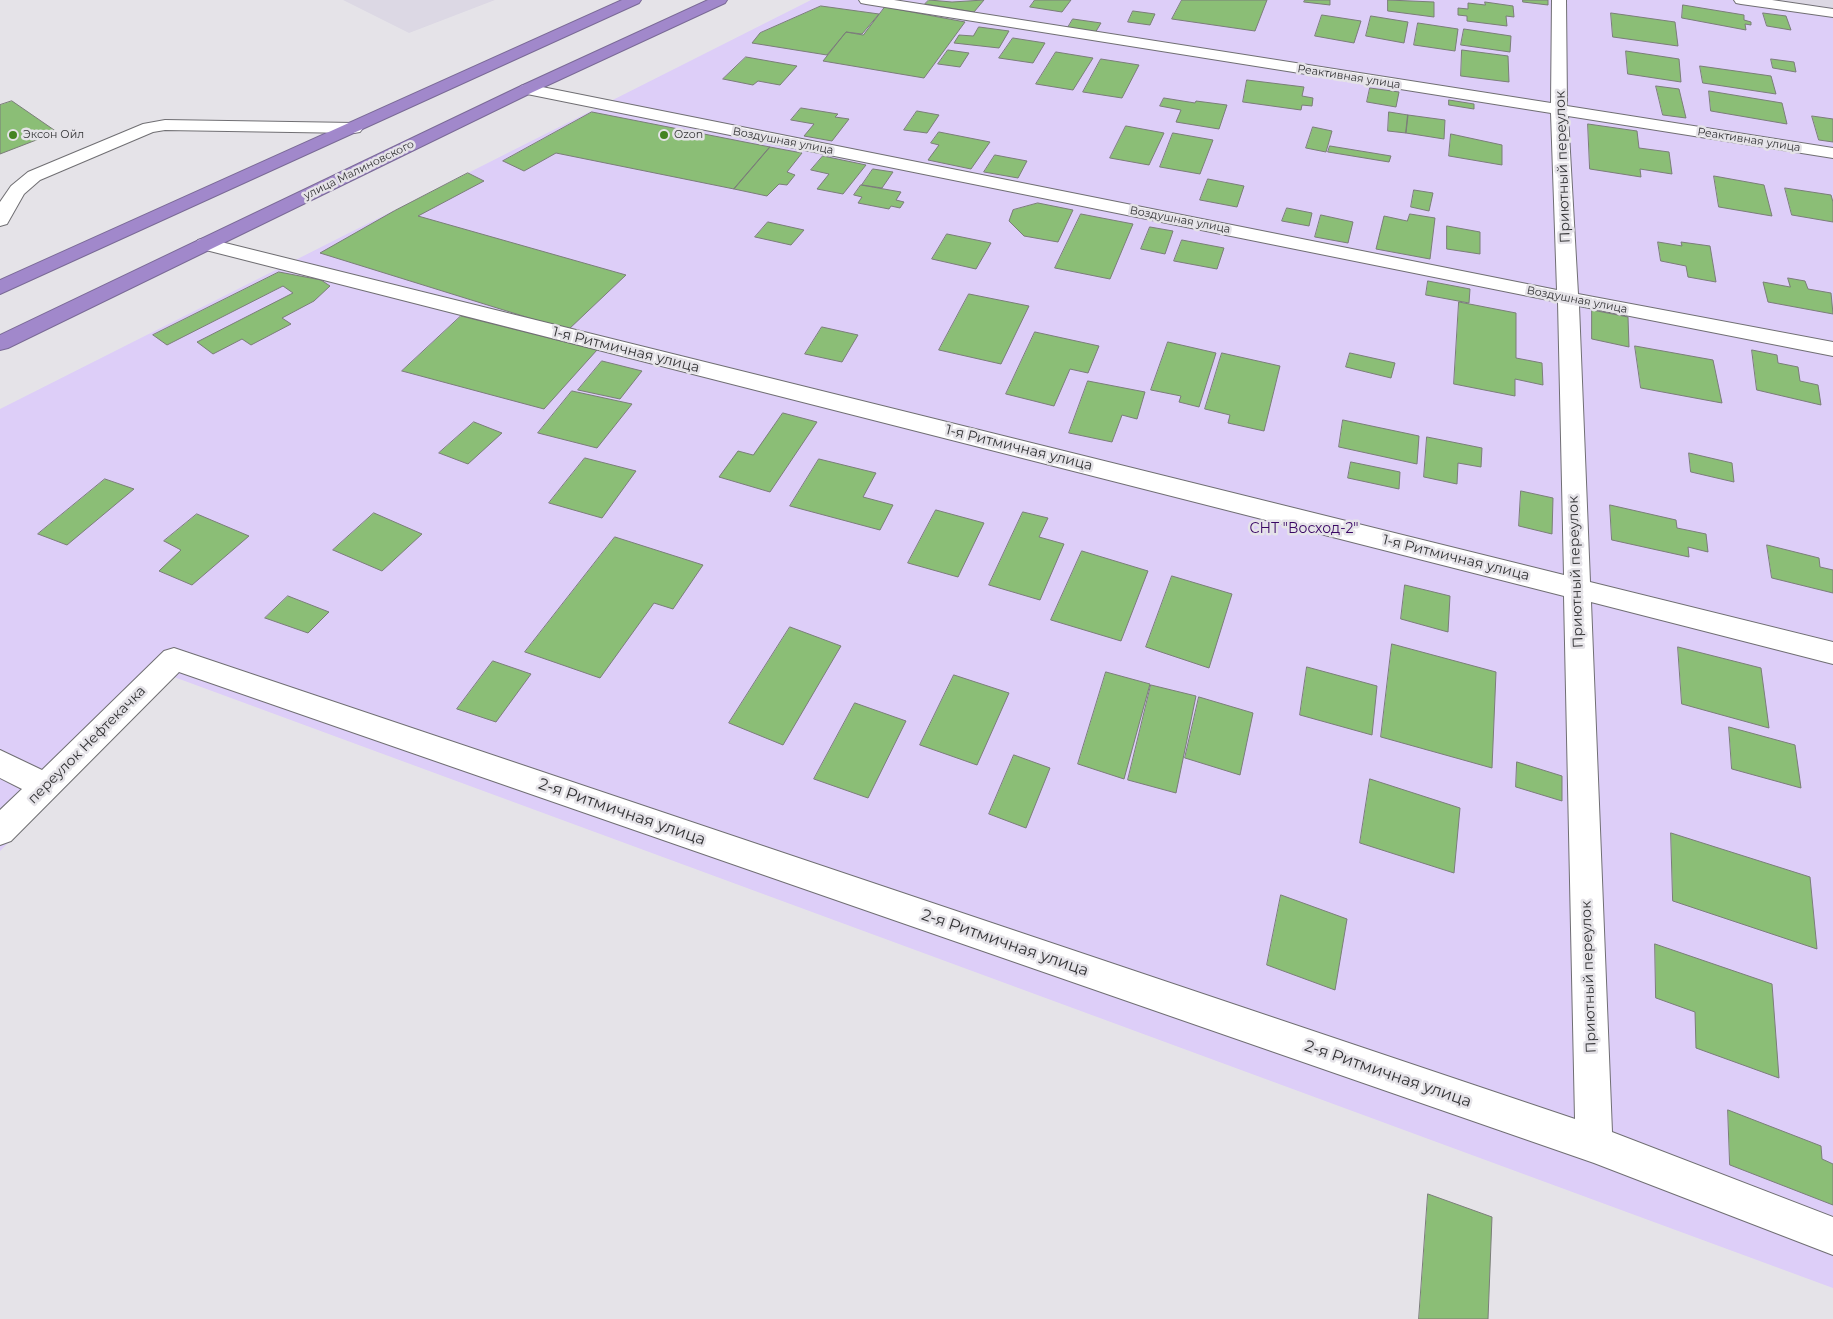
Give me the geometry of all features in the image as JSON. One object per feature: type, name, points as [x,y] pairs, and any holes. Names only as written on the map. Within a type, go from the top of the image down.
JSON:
[{"type":"highway","points":[[0,288],[634,0]]},
{"type":"highway","name":"улица Малиновского","points":[[0,343],[527,89],[720,0]]},
{"type":"street","name":"Реактивная улица","points":[[866,0],[1833,152]]},
{"type":"street","name":"Приютный переулок","points":[[1559,0],[1559,110],[1568,298],[1594,1144]]},
{"type":"street","points":[[1741,0],[1833,13]]},
{"type":"street","name":"Воздушная улица","points":[[527,89],[1568,298],[1833,349]]},
{"type":"street","points":[[0,220],[14,193],[22,184],[34,176],[149,128],[165,125],[354,128]]},
{"type":"street","name":"1-я Ритмичная улица","points":[[205,244],[1833,653]]},
{"type":"street","name":"2-я Ритмичная улица","points":[[174,658],[1594,1144],[1833,1236]]},
{"type":"street","name":"переулок Нефтекачка","points":[[0,832],[174,658]]},
{"type":"street","points":[[0,763],[45,787]]},
{"type":"shaded area","points":[[343,0],[495,0],[409,33]]},
{"type":"shaded area","points":[[1775,0],[1833,0],[1833,8]]},
{"type":"green space","name":"СНТ \"Восход-2\"","points":[[811,0],[1775,0],[1833,8],[1833,1288],[174,677],[0,851],[0,409]]},
{"type":"building","points":[[929,0],[952,2],[984,0],[974,12],[925,4]]},
{"type":"building","points":[[1035,0],[1071,0],[1062,12],[1030,7]]},
{"type":"building","points":[[1182,0],[1267,0],[1255,31],[1172,19]]},
{"type":"building","points":[[1305,0],[1330,0],[1330,5],[1304,2]]},
{"type":"building","points":[[1388,0],[1434,2],[1434,17],[1388,11]]},
{"type":"building","points":[[1523,0],[1548,0],[1548,5],[1523,2]]},
{"type":"building","points":[[1485,2],[1513,6],[1514,17],[1506,16],[1507,26],[1467,21],[1467,16],[1458,15],[1458,8],[1468,9],[1468,3],[1485,5]]},
{"type":"building","points":[[1683,5],[1744,15],[1744,20],[1751,22],[1751,25],[1745,24],[1746,30],[1682,18]]},
{"type":"building","points":[[821,6],[879,14],[862,34],[846,32],[827,55],[752,43],[760,33]]},
{"type":"building","points":[[885,7],[965,22],[924,78],[823,61],[846,32],[863,35]]},
{"type":"building","points":[[1133,11],[1155,14],[1150,25],[1128,22]]},
{"type":"building","points":[[1611,13],[1675,22],[1678,46],[1613,37]]},
{"type":"building","points":[[1763,13],[1786,16],[1791,30],[1767,26]]},
{"type":"building","points":[[1322,15],[1361,21],[1354,43],[1315,36]]},
{"type":"building","points":[[1371,16],[1408,22],[1404,43],[1366,36]]},
{"type":"building","points":[[1073,19],[1101,23],[1095,33],[1067,29]]},
{"type":"building","points":[[1418,23],[1458,29],[1455,51],[1414,45]]},
{"type":"building","points":[[979,27],[1009,31],[999,48],[954,43],[959,35],[973,36]]},
{"type":"building","points":[[1464,29],[1511,36],[1510,52],[1461,45]]},
{"type":"building","points":[[1013,38],[1045,43],[1033,63],[999,58]]},
{"type":"building","points":[[948,50],[969,53],[960,67],[938,64]]},
{"type":"building","points":[[1462,50],[1508,56],[1509,82],[1461,76]]},
{"type":"building","points":[[1626,51],[1679,59],[1681,82],[1628,74]]},
{"type":"building","points":[[1056,52],[1093,58],[1073,90],[1036,84]]},
{"type":"building","points":[[746,57],[797,66],[780,85],[758,81],[753,85],[723,79]]},
{"type":"building","points":[[1101,59],[1139,65],[1122,98],[1083,92]]},
{"type":"building","points":[[1771,59],[1794,62],[1796,72],[1773,68]]},
{"type":"building","points":[[1700,66],[1771,76],[1776,94],[1703,83]]},
{"type":"building","points":[[1247,80],[1304,87],[1302,96],[1313,98],[1312,106],[1302,105],[1301,110],[1243,102]]},
{"type":"building","points":[[1656,86],[1679,89],[1686,118],[1663,115]]},
{"type":"building","points":[[1370,88],[1399,92],[1396,107],[1367,102]]},
{"type":"building","points":[[1709,91],[1782,103],[1787,124],[1711,111]]},
{"type":"building","points":[[1164,98],[1195,103],[1196,101],[1227,105],[1219,129],[1176,122],[1181,110],[1160,106]]},
{"type":"building","points":[[1449,100],[1474,104],[1474,109],[1449,105]]},
{"type":"building","points":[[12,101],[57,132],[0,154],[0,105]]},
{"type":"building","points":[[801,108],[838,114],[835,117],[849,119],[832,141],[804,136],[814,124],[791,120]]},
{"type":"building","points":[[917,111],[939,115],[927,133],[904,130]]},
{"type":"building","points":[[592,112],[770,147],[734,189],[556,153],[524,171],[503,161]]},
{"type":"building","points":[[1389,112],[1408,115],[1406,133],[1388,131]]},
{"type":"building","points":[[1408,115],[1445,120],[1444,139],[1406,133]]},
{"type":"building","points":[[1812,116],[1833,119],[1833,142],[1819,140]]},
{"type":"building","points":[[1588,124],[1637,131],[1639,148],[1669,152],[1672,174],[1640,169],[1641,177],[1590,169]]},
{"type":"building","points":[[1126,126],[1164,133],[1149,165],[1110,158]]},
{"type":"building","points":[[1313,127],[1332,131],[1326,152],[1306,148]]},
{"type":"building","points":[[939,132],[990,142],[971,169],[928,160],[939,145],[931,143]]},
{"type":"building","points":[[1173,133],[1213,140],[1200,174],[1160,167]]},
{"type":"building","points":[[1451,134],[1502,145],[1502,165],[1449,156]]},
{"type":"building","points":[[1330,146],[1391,156],[1389,162],[1328,152]]},
{"type":"building","points":[[770,147],[802,153],[787,172],[795,175],[787,185],[779,184],[767,196],[734,189]]},
{"type":"building","points":[[995,155],[1027,161],[1018,178],[984,172]]},
{"type":"building","points":[[823,156],[866,165],[843,194],[817,189],[829,174],[811,170]]},
{"type":"building","points":[[873,169],[893,172],[882,188],[862,185]]},
{"type":"building","points":[[468,173],[484,181],[418,216],[626,275],[568,330],[320,253],[394,211]]},
{"type":"building","points":[[1714,176],[1764,185],[1772,216],[1719,207]]},
{"type":"building","points":[[1208,179],[1244,186],[1237,207],[1200,200]]},
{"type":"building","points":[[861,185],[901,192],[896,200],[904,202],[900,208],[891,206],[889,209],[858,203],[862,197],[854,195]]},
{"type":"building","points":[[1785,188],[1831,195],[1833,222],[1792,215]]},
{"type":"building","points":[[1414,190],[1433,193],[1429,211],[1411,207]]},
{"type":"building","points":[[1038,203],[1073,210],[1058,242],[1024,236],[1009,221],[1013,210]]},
{"type":"building","points":[[1287,208],[1312,213],[1309,226],[1282,221]]},
{"type":"building","points":[[1081,214],[1133,224],[1110,279],[1055,268]]},
{"type":"building","points":[[1410,214],[1435,218],[1430,259],[1376,249],[1384,216],[1407,221]]},
{"type":"building","points":[[1321,215],[1353,222],[1348,243],[1315,237]]},
{"type":"building","points":[[768,222],[804,230],[791,245],[755,237]]},
{"type":"building","points":[[1447,226],[1480,232],[1480,254],[1447,249]]},
{"type":"building","points":[[1150,227],[1173,231],[1165,254],[1141,249]]},
{"type":"building","points":[[947,234],[991,243],[976,269],[932,259]]},
{"type":"building","points":[[1182,240],[1224,248],[1217,269],[1174,261]]},
{"type":"building","points":[[1658,242],[1682,246],[1681,242],[1710,246],[1716,282],[1688,277],[1686,266],[1661,261]]},
{"type":"building","points":[[279,272],[321,280],[330,286],[314,301],[282,318],[291,324],[251,345],[242,339],[213,354],[197,342],[293,293],[283,286],[167,345],[153,335]]},
{"type":"building","points":[[1788,278],[1805,281],[1808,289],[1831,293],[1833,314],[1768,302],[1763,282],[1790,287]]},
{"type":"building","points":[[1428,281],[1470,289],[1469,303],[1426,295]]},
{"type":"building","points":[[969,294],[1029,306],[1001,364],[939,350]]},
{"type":"building","points":[[1459,302],[1516,313],[1516,358],[1542,363],[1543,385],[1515,379],[1515,396],[1454,384]]},
{"type":"building","points":[[1592,310],[1628,317],[1629,347],[1592,339]]},
{"type":"building","points":[[461,316],[597,350],[544,409],[402,371]]},
{"type":"building","points":[[822,327],[858,335],[842,362],[805,354]]},
{"type":"building","points":[[1035,332],[1099,346],[1088,373],[1070,369],[1054,406],[1006,394]]},
{"type":"building","points":[[1168,342],[1216,353],[1199,407],[1179,402],[1181,396],[1151,390]]},
{"type":"building","points":[[1635,346],[1713,360],[1722,403],[1641,388]]},
{"type":"building","points":[[1752,350],[1777,355],[1778,363],[1798,367],[1800,381],[1818,385],[1821,405],[1757,390]]},
{"type":"building","points":[[1222,353],[1280,366],[1264,431],[1228,423],[1230,415],[1205,409]]},
{"type":"building","points":[[1350,353],[1395,363],[1391,378],[1346,367]]},
{"type":"building","points":[[602,361],[642,371],[620,399],[578,390]]},
{"type":"building","points":[[1088,381],[1145,392],[1137,419],[1122,415],[1112,442],[1069,433]]},
{"type":"building","points":[[572,391],[632,404],[597,448],[538,433]]},
{"type":"building","points":[[783,413],[817,422],[770,492],[719,477],[738,451],[753,455]]},
{"type":"building","points":[[1343,420],[1419,436],[1417,464],[1339,447]]},
{"type":"building","points":[[474,422],[502,433],[468,464],[439,453]]},
{"type":"building","points":[[1427,437],[1482,448],[1481,467],[1458,463],[1457,484],[1424,477]]},
{"type":"building","points":[[1689,453],[1732,463],[1734,482],[1691,472]]},
{"type":"building","points":[[585,458],[636,471],[602,518],[549,503]]},
{"type":"building","points":[[819,459],[876,473],[863,497],[893,505],[880,530],[790,506]]},
{"type":"building","points":[[1351,462],[1400,472],[1399,489],[1348,478]]},
{"type":"building","points":[[105,479],[134,489],[67,545],[38,534]]},
{"type":"building","points":[[1521,491],[1553,498],[1552,534],[1519,526]]},
{"type":"building","points":[[1610,505],[1676,520],[1677,528],[1706,534],[1708,552],[1688,547],[1689,557],[1612,540]]},
{"type":"building","points":[[936,510],[984,523],[958,577],[908,563]]},
{"type":"building","points":[[1023,512],[1048,518],[1039,537],[1064,544],[1040,600],[989,585]]},
{"type":"building","points":[[374,513],[422,534],[382,571],[333,550]]},
{"type":"building","points":[[197,514],[249,536],[192,585],[159,571],[181,550],[164,541]]},
{"type":"building","points":[[615,537],[703,565],[673,609],[654,603],[600,678],[525,652]]},
{"type":"building","points":[[1767,545],[1819,558],[1820,567],[1833,570],[1833,593],[1772,578]]},
{"type":"building","points":[[1082,551],[1148,571],[1121,641],[1051,620]]},
{"type":"building","points":[[1172,576],[1232,594],[1209,668],[1146,647]]},
{"type":"building","points":[[1405,585],[1450,596],[1448,632],[1401,619]]},
{"type":"building","points":[[288,596],[329,612],[308,633],[265,618]]},
{"type":"building","points":[[790,627],[841,646],[783,745],[729,723]]},
{"type":"building","points":[[1392,644],[1496,672],[1492,768],[1381,737]]},
{"type":"building","points":[[1678,647],[1761,668],[1769,728],[1682,704]]},
{"type":"building","points":[[493,661],[531,674],[496,722],[457,709]]},
{"type":"building","points":[[1307,667],[1377,686],[1372,735],[1300,715]]},
{"type":"building","points":[[1106,672],[1150,684],[1124,779],[1078,764]]},
{"type":"building","points":[[954,675],[1009,693],[977,765],[920,745]]},
{"type":"building","points":[[1151,685],[1196,696],[1176,793],[1128,780]]},
{"type":"building","points":[[1199,697],[1253,713],[1240,775],[1185,758]]},
{"type":"building","points":[[855,703],[906,721],[868,798],[814,779]]},
{"type":"building","points":[[1729,727],[1795,745],[1801,788],[1732,769]]},
{"type":"building","points":[[1014,755],[1050,768],[1026,828],[989,814]]},
{"type":"building","points":[[1517,762],[1562,776],[1562,801],[1516,787]]},
{"type":"building","points":[[1370,779],[1460,808],[1454,873],[1360,843]]},
{"type":"building","points":[[1671,833],[1810,877],[1817,949],[1673,901]]},
{"type":"building","points":[[1281,895],[1347,919],[1335,990],[1267,965]]},
{"type":"building","points":[[1655,944],[1772,984],[1779,1078],[1696,1048],[1695,1012],[1656,998]]},
{"type":"building","points":[[1728,1110],[1821,1146],[1822,1159],[1833,1164],[1833,1205],[1730,1165]]},
{"type":"building","points":[[1428,1194],[1492,1217],[1488,1319],[1419,1319]]},
{"type":"place","name":"Эксон Ойл","points":[[13,135]]},
{"type":"place","name":"Ozon","points":[[664,135]]}]
